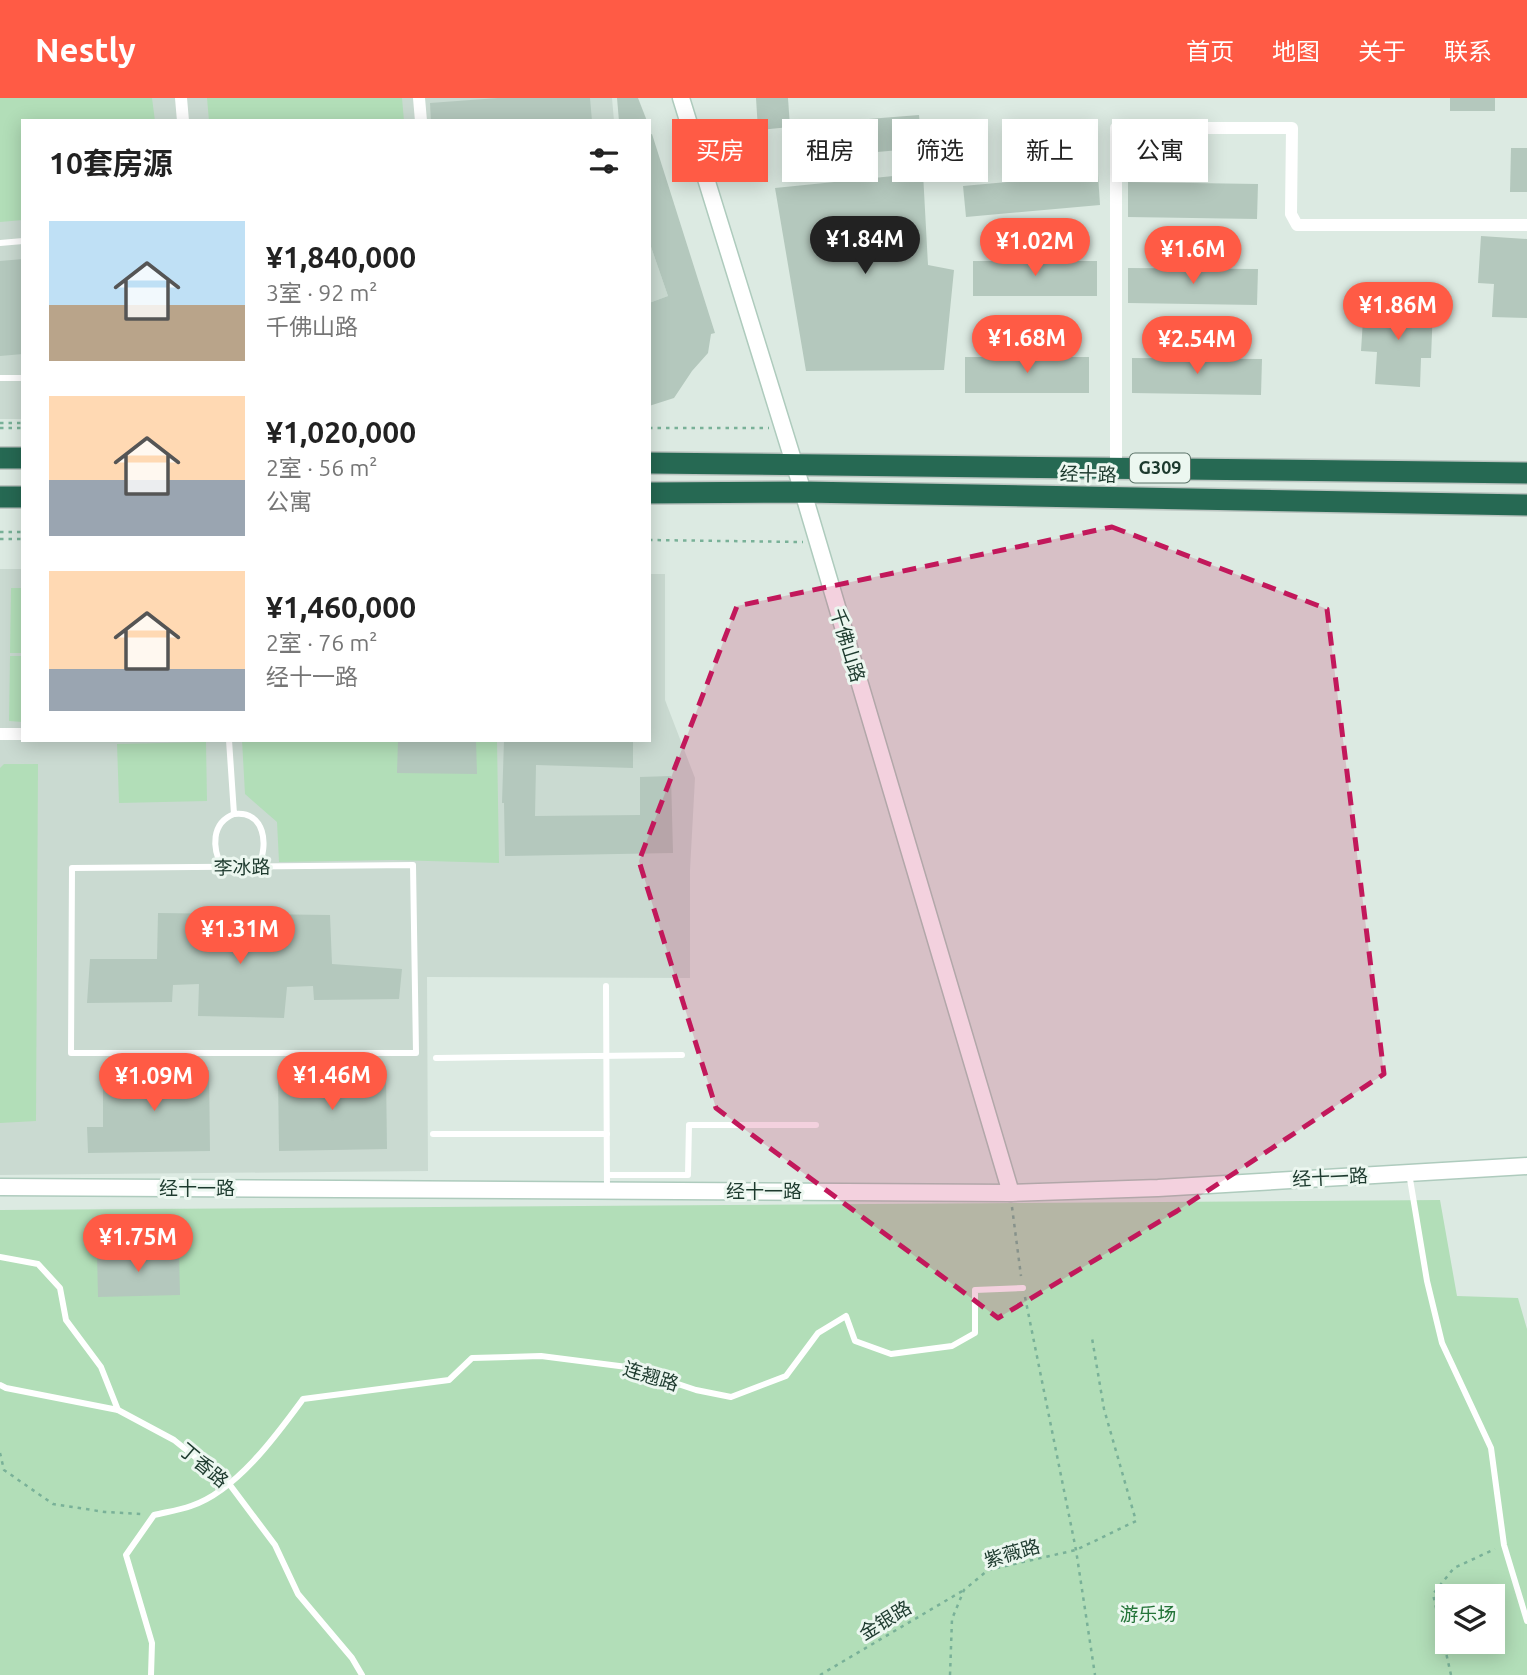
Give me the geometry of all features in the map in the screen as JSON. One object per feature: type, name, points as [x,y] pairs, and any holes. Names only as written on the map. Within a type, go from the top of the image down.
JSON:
[{"type":"highway","points":[[0,458],[21,458]]},
{"type":"highway","name":"经十路","points":[[651,463],[1527,473]]},
{"type":"highway","name":"经十路","points":[[651,493],[803,492],[1527,505]]},
{"type":"highway","points":[[0,497],[21,497]]},
{"type":"street","points":[[181,98],[183,119]]},
{"type":"street","points":[[419,98],[421,119]]},
{"type":"street","name":"千佛山路","points":[[681,98],[803,492],[1011,1193]]},
{"type":"street","points":[[1116,467],[1116,128],[1292,128],[1291,214],[1297,225],[1527,225]]},
{"type":"street","points":[[0,734],[21,734]]},
{"type":"street","name":"经十一路","points":[[0,1187],[607,1183],[1011,1193],[1158,1188],[1527,1166]]},
{"type":"lane","points":[[0,243],[21,241]]},
{"type":"lane","points":[[0,378],[21,378]]},
{"type":"lane","points":[[229,742],[234,814]]},
{"type":"lane","points":[[222,867],[216,857],[216,833],[221,822],[234,814],[249,815],[257,821],[263,832],[264,856],[258,866]]},
{"type":"lane","name":"李冰路","points":[[413,865],[416,1053],[71,1053],[72,868],[222,867],[413,865]]},
{"type":"lane","points":[[606,986],[607,1183],[688,1175],[689,1125],[816,1125]]},
{"type":"lane","points":[[436,1058],[682,1055]]},
{"type":"lane","points":[[433,1134],[607,1134]]},
{"type":"lane","points":[[1409,1172],[1427,1281],[1442,1343],[1491,1448],[1504,1545],[1527,1622]]},
{"type":"lane","points":[[0,1257],[38,1264],[60,1288],[66,1320],[101,1367],[118,1410]]},
{"type":"lane","name":"连翘路","points":[[230,1485],[279,1431],[303,1399],[449,1380],[472,1358],[541,1356],[627,1367],[696,1390],[730,1397],[786,1376],[818,1333],[846,1316],[855,1341],[891,1354],[952,1346],[975,1333],[975,1290],[1023,1288]]},
{"type":"lane","name":"丁香路","points":[[0,1385],[118,1410],[174,1440],[230,1485],[275,1545],[298,1594],[352,1658],[362,1675]]},
{"type":"lane","points":[[151,1675],[152,1643],[126,1555],[155,1515],[193,1506],[230,1485]]},
{"type":"path","points":[[0,423],[21,425]]},
{"type":"path","points":[[0,428],[21,425]]},
{"type":"path","points":[[651,428],[782,428]]},
{"type":"path","points":[[0,532],[21,532]]},
{"type":"path","points":[[0,539],[21,539]]},
{"type":"path","points":[[651,540],[818,542]]},
{"type":"path","points":[[1011,1193],[1016,1253],[1076,1550],[1095,1675]]},
{"type":"path","name":"紫薇路","points":[[964,1590],[988,1570],[1076,1550],[1136,1521],[1104,1409],[1092,1338]]},
{"type":"path","points":[[0,1453],[4,1470],[53,1504],[105,1513],[155,1515]]},
{"type":"path","points":[[1451,1675],[1433,1594],[1454,1568],[1504,1545]]},
{"type":"path","points":[[950,1675],[952,1619],[964,1590]]},
{"type":"path","name":"金银路","points":[[820,1675],[964,1590]]},
{"type":"highlighted area","points":[[1112,527],[1327,609],[1384,1074],[1177,1211],[998,1318],[716,1108],[639,861],[737,606]]},
{"type":"shaded area","points":[[0,98],[612,98],[614,119],[21,119],[21,419],[0,419]]},
{"type":"shaded area","points":[[651,247],[668,296],[651,302]]},
{"type":"shaded area","points":[[0,569],[21,569],[21,742],[651,742],[651,574],[665,574],[665,700],[695,778],[690,870],[690,978],[427,977],[428,1171],[0,1175]]},
{"type":"green space","points":[[0,98],[152,98],[155,119],[21,119],[21,220],[0,222]]},
{"type":"green space","points":[[207,98],[402,98],[404,119],[209,119]]},
{"type":"green space","points":[[11,588],[21,588],[21,653],[10,653]]},
{"type":"green space","points":[[10,656],[21,656],[21,722],[9,721]]},
{"type":"green space","points":[[206,742],[207,801],[119,803],[117,744]]},
{"type":"green space","points":[[242,742],[497,742],[499,863],[393,860],[279,862],[277,822],[245,794]]},
{"type":"green space","points":[[4,764],[38,764],[36,1121],[0,1123],[0,768]]},
{"type":"green space","name":"游乐场","points":[[1440,1200],[1457,1296],[1518,1298],[1527,1329],[1527,1675],[0,1675],[0,1210]]},
{"type":"building","points":[[498,98],[590,98],[592,119],[431,119],[430,103]]},
{"type":"building","points":[[617,98],[638,98],[646,119],[619,119]]},
{"type":"building","points":[[756,98],[788,98],[789,119],[782,119],[782,128],[768,129],[768,119],[757,119]]},
{"type":"building","points":[[1450,98],[1495,98],[1495,111],[1450,111]]},
{"type":"building","points":[[919,115],[919,119],[892,119],[892,151],[878,152],[878,119],[868,119]]},
{"type":"building","points":[[651,134],[715,333],[711,334],[708,353],[674,398],[651,405],[651,302],[668,296],[651,247]]},
{"type":"building","points":[[1511,148],[1527,148],[1527,192],[1510,192]]},
{"type":"building","points":[[1098,174],[1100,205],[966,217],[963,186],[1008,182],[1098,182]]},
{"type":"building","points":[[892,176],[892,182],[923,182],[928,265],[954,270],[944,370],[806,371],[775,188],[834,182],[878,182],[878,178]]},
{"type":"building","points":[[1128,182],[1258,184],[1257,219],[1128,217]]},
{"type":"building","points":[[1481,236],[1527,239],[1527,318],[1492,317],[1494,284],[1478,283]]},
{"type":"building","points":[[21,259],[21,354],[0,356],[0,261]]},
{"type":"building","points":[[973,261],[1097,261],[1097,296],[973,296]]},
{"type":"building","points":[[1128,268],[1258,269],[1257,305],[1128,303]]},
{"type":"building","points":[[1364,304],[1433,308],[1431,358],[1421,358],[1420,387],[1375,384],[1377,352],[1361,351]]},
{"type":"building","points":[[965,357],[1089,357],[1089,393],[965,393]]},
{"type":"building","points":[[1132,358],[1262,359],[1261,395],[1132,393]]},
{"type":"building","points":[[398,742],[476,742],[477,774],[397,773]]},
{"type":"building","points":[[504,742],[633,742],[633,768],[536,765],[535,816],[640,815],[640,777],[671,776],[673,853],[505,856],[502,803]]},
{"type":"building","points":[[158,913],[330,915],[332,964],[402,969],[399,999],[314,1000],[313,986],[287,987],[284,1018],[198,1016],[199,984],[173,985],[172,1002],[87,1003],[90,959],[157,959]]},
{"type":"building","points":[[209,1070],[210,1151],[88,1153],[87,1127],[103,1127],[103,1072]]},
{"type":"building","points":[[386,1073],[387,1149],[279,1151],[278,1075]]},
{"type":"building","points":[[179,1252],[180,1295],[98,1297],[97,1254]]}]
